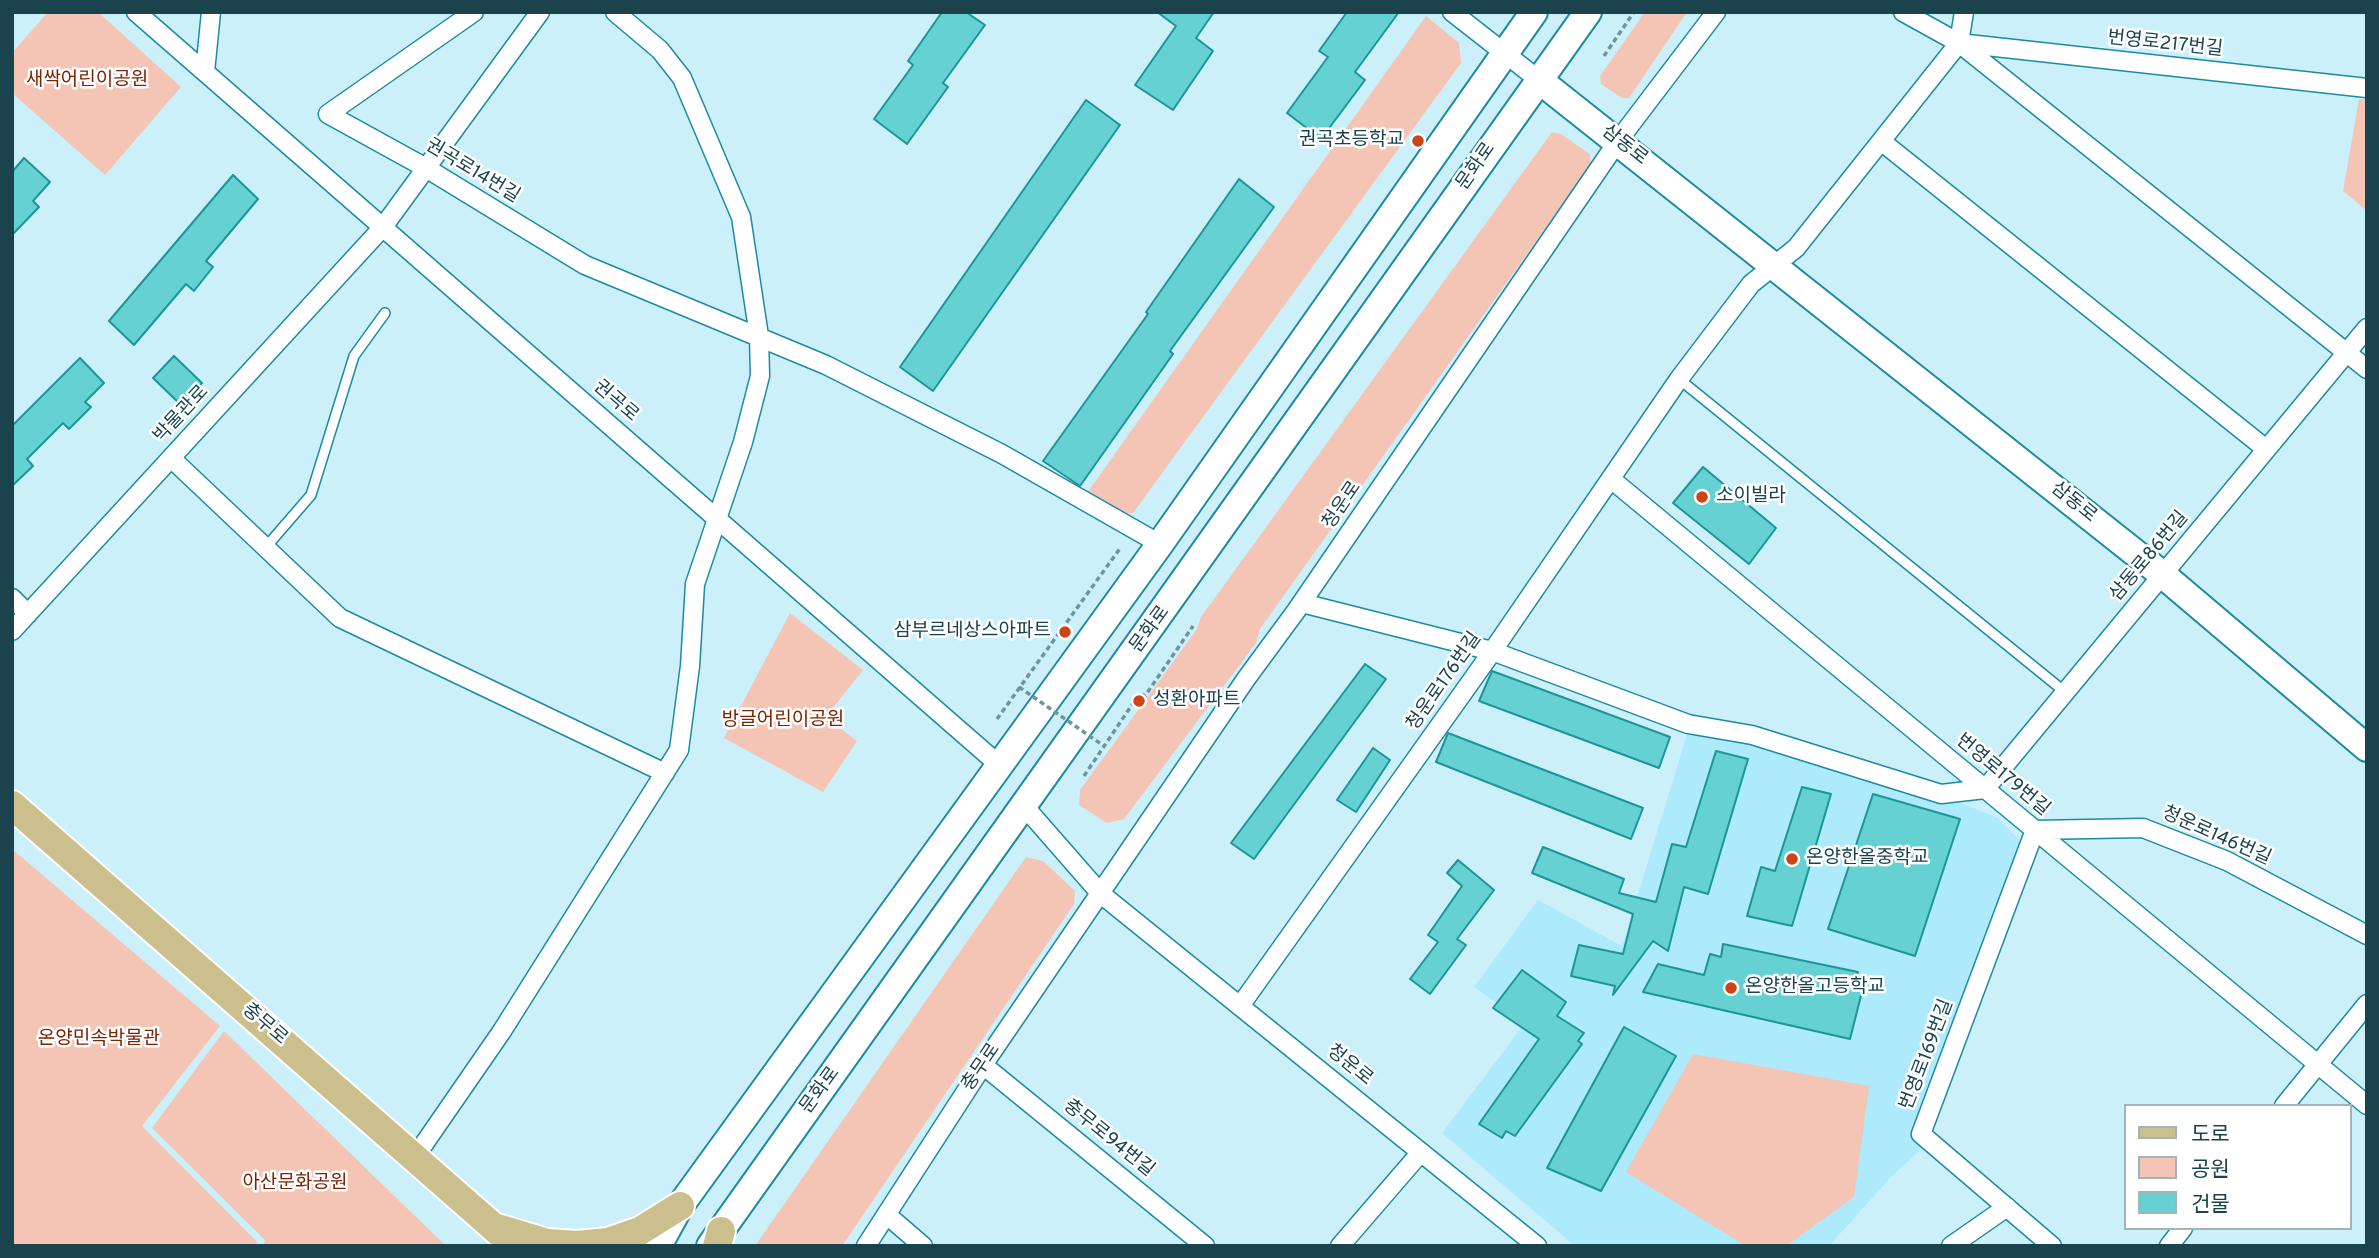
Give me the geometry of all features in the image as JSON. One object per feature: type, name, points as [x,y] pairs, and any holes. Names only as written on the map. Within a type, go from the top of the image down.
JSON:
[{"type":"main road","points":[[658,1246],[680,1206],[1160,544],[1534,12]]},
{"type":"main road","name":"문화로","points":[[716,1241],[1588,12]]},
{"type":"main road","name":"삼동로","points":[[1539,80],[2163,575],[2367,748]]},
{"type":"main road","name":"충무로","points":[[12,805],[507,1240]]},
{"type":"main road","points":[[507,1240],[577,1245],[608,1242],[640,1231],[680,1206]]},
{"type":"street","name":"권곡로","points":[[136,12],[998,764]]},
{"type":"street","points":[[205,72],[211,12]]},
{"type":"street","name":"권곡로14번길","points":[[474,12],[328,114],[426,168],[585,265],[759,337]]},
{"type":"street","name":"박물관로","points":[[12,631],[383,228],[540,12]]},
{"type":"street","points":[[415,1157],[502,1031],[679,750],[690,666],[695,584],[743,442],[760,376],[759,337],[741,217],[682,78],[660,50],[615,12]]},
{"type":"street","points":[[1452,12],[1539,80]]},
{"type":"street","points":[[1618,141],[1716,12]]},
{"type":"street","points":[[1903,12],[1959,43],[2367,369]]},
{"type":"street","points":[[1774,265],[1796,248],[1959,43],[1964,12]]},
{"type":"street","name":"번영로217번길","points":[[1959,43],[2367,88]]},
{"type":"street","name":"청운로","points":[[1101,894],[1618,141]]},
{"type":"street","points":[[1881,141],[2266,449]]},
{"type":"street","name":"청운로176번길","points":[[1240,1006],[1492,651],[1679,379],[1751,284],[1774,265]]},
{"type":"street","name":"삼동로86번길","points":[[1985,789],[2367,328]]},
{"type":"street","points":[[759,337],[826,365],[990,448],[1160,544]]},
{"type":"street","points":[[171,458],[340,618],[665,773]]},
{"type":"street","name":"번영로179번길","points":[[1611,479],[2367,1105]]},
{"type":"street","points":[[12,598],[28,614]]},
{"type":"street","points":[[1302,603],[1492,651],[1688,724],[1752,735],[1941,794],[1985,789]]},
{"type":"street","name":"청운로","points":[[1024,806],[1101,894],[1536,1246]]},
{"type":"street","name":"청운로146번길","points":[[2035,830],[2143,828],[2227,861],[2367,935]]},
{"type":"street","name":"번영로169번길","points":[[2035,830],[1921,1134],[2052,1246]]},
{"type":"street","name":"충무로","points":[[866,1246],[983,1065],[1101,894]]},
{"type":"street","points":[[2286,1104],[2367,1004]]},
{"type":"street","name":"충무로94번길","points":[[983,1065],[1205,1246]]},
{"type":"street","points":[[1340,1246],[1421,1152]]},
{"type":"street","points":[[1951,1246],[2007,1207]]},
{"type":"street","points":[[887,1215],[923,1246]]},
{"type":"street","points":[[2169,1246],[2181,1230]]},
{"type":"lane","points":[[265,547],[311,495],[354,356],[385,313]]},
{"type":"lane","points":[[1679,379],[2066,692]]},
{"type":"path","points":[[1604,56],[1633,13]]},
{"type":"path","points":[[997,719],[1121,547]]},
{"type":"path","points":[[1084,776],[1140,693],[1145,696],[1193,626]]},
{"type":"path","points":[[1019,687],[1104,746]]},
{"type":"shaded area","points":[[1689,728],[1750,739],[1966,805],[1998,818],[2020,841],[1914,1129],[1922,1148],[1891,1177],[1829,1246],[1575,1246],[1442,1133],[1525,1023],[1474,987],[1538,900],[1622,946]]},
{"type":"green space","name":"새싹어린이공원","points":[[48,12],[98,12],[181,87],[105,175],[12,93],[12,53]]},
{"type":"green space","points":[[1645,12],[1687,12],[1629,98],[1622,98],[1601,84],[1600,76]]},
{"type":"green space","points":[[1426,16],[1459,43],[1461,63],[1133,513],[1121,513],[1087,493]]},
{"type":"green space","points":[[2359,99],[2367,100],[2367,211],[2343,191]]},
{"type":"green space","points":[[1552,132],[1561,134],[1590,154],[1591,164],[1260,629],[1256,643],[1124,819],[1107,823],[1079,805],[1080,790],[1197,629],[1201,617]]},
{"type":"green space","name":"방글어린이공원","points":[[790,613],[863,670],[826,717],[857,741],[823,792],[724,738]]},
{"type":"green space","name":"온양민속박물관","points":[[12,849],[220,1026],[142,1126],[257,1242],[256,1246],[12,1246]]},
{"type":"green space","points":[[1026,857],[1043,861],[1075,891],[1074,904],[842,1246],[755,1246]]},
{"type":"green space","name":"아산문화공원","points":[[224,1031],[446,1246],[263,1246],[265,1240],[152,1128]]},
{"type":"green space","points":[[1693,1054],[1869,1086],[1854,1197],[1786,1246],[1746,1246],[1626,1172]]},
{"type":"building","points":[[942,12],[966,12],[985,25],[943,83],[948,87],[907,144],[874,119],[913,65],[908,61]]},
{"type":"building","points":[[1157,12],[1214,12],[1196,38],[1213,51],[1173,110],[1135,85],[1176,26]]},
{"type":"building","points":[[1347,12],[1399,12],[1355,72],[1365,80],[1321,139],[1287,113],[1328,57],[1319,51]]},
{"type":"building","points":[[1086,100],[1120,125],[933,391],[900,367]]},
{"type":"building","points":[[24,158],[50,182],[33,201],[39,207],[12,235],[12,172]]},
{"type":"building","points":[[233,175],[258,199],[206,261],[213,267],[194,291],[186,284],[134,345],[109,321]]},
{"type":"building","points":[[1239,179],[1274,207],[1170,351],[1173,354],[1080,486],[1043,461],[1148,314],[1146,312]]},
{"type":"building","points":[[174,356],[202,383],[182,406],[153,378]]},
{"type":"building","points":[[80,358],[104,383],[85,402],[91,407],[69,429],[63,423],[27,459],[33,466],[12,486],[12,426]]},
{"type":"building","points":[[1703,467],[1776,528],[1749,564],[1673,503]]},
{"type":"building","points":[[1365,664],[1386,679],[1254,859],[1231,843]]},
{"type":"building","points":[[1492,671],[1670,737],[1659,768],[1479,701]]},
{"type":"building","points":[[1448,733],[1643,808],[1631,839],[1436,762]]},
{"type":"building","points":[[1373,748],[1390,760],[1356,812],[1337,800]]},
{"type":"building","points":[[1716,751],[1748,759],[1708,894],[1684,887],[1668,951],[1653,941],[1613,995],[1615,986],[1571,976],[1579,945],[1623,954],[1633,914],[1532,873],[1543,847],[1624,879],[1619,893],[1656,902],[1672,844],[1686,847]]},
{"type":"building","points":[[1802,787],[1831,794],[1792,926],[1747,916],[1761,867],[1775,871]]},
{"type":"building","points":[[1873,794],[1960,819],[1915,956],[1828,929]]},
{"type":"building","points":[[1458,860],[1494,890],[1457,939],[1466,945],[1430,994],[1410,979],[1438,942],[1428,935],[1462,886],[1447,873]]},
{"type":"building","points":[[1723,944],[1858,972],[1856,979],[1865,980],[1850,1039],[1643,992],[1658,964],[1704,975],[1710,954],[1721,957]]},
{"type":"building","points":[[1522,970],[1566,1002],[1557,1016],[1584,1033],[1578,1041],[1582,1044],[1515,1136],[1506,1131],[1502,1138],[1479,1124],[1539,1039],[1493,1008]]},
{"type":"building","points":[[1624,1027],[1676,1056],[1601,1191],[1547,1168]]},
{"type":"place","name":"권곡초등학교","points":[[1418,141]]},
{"type":"place","name":"소이빌라","points":[[1702,497]]},
{"type":"place","name":"삼부르네상스아파트","points":[[1065,632]]},
{"type":"place","name":"성환아파트","points":[[1139,701]]},
{"type":"place","name":"온양한올중학교","points":[[1792,859]]},
{"type":"place","name":"온양한올고등학교","points":[[1731,988]]}]
